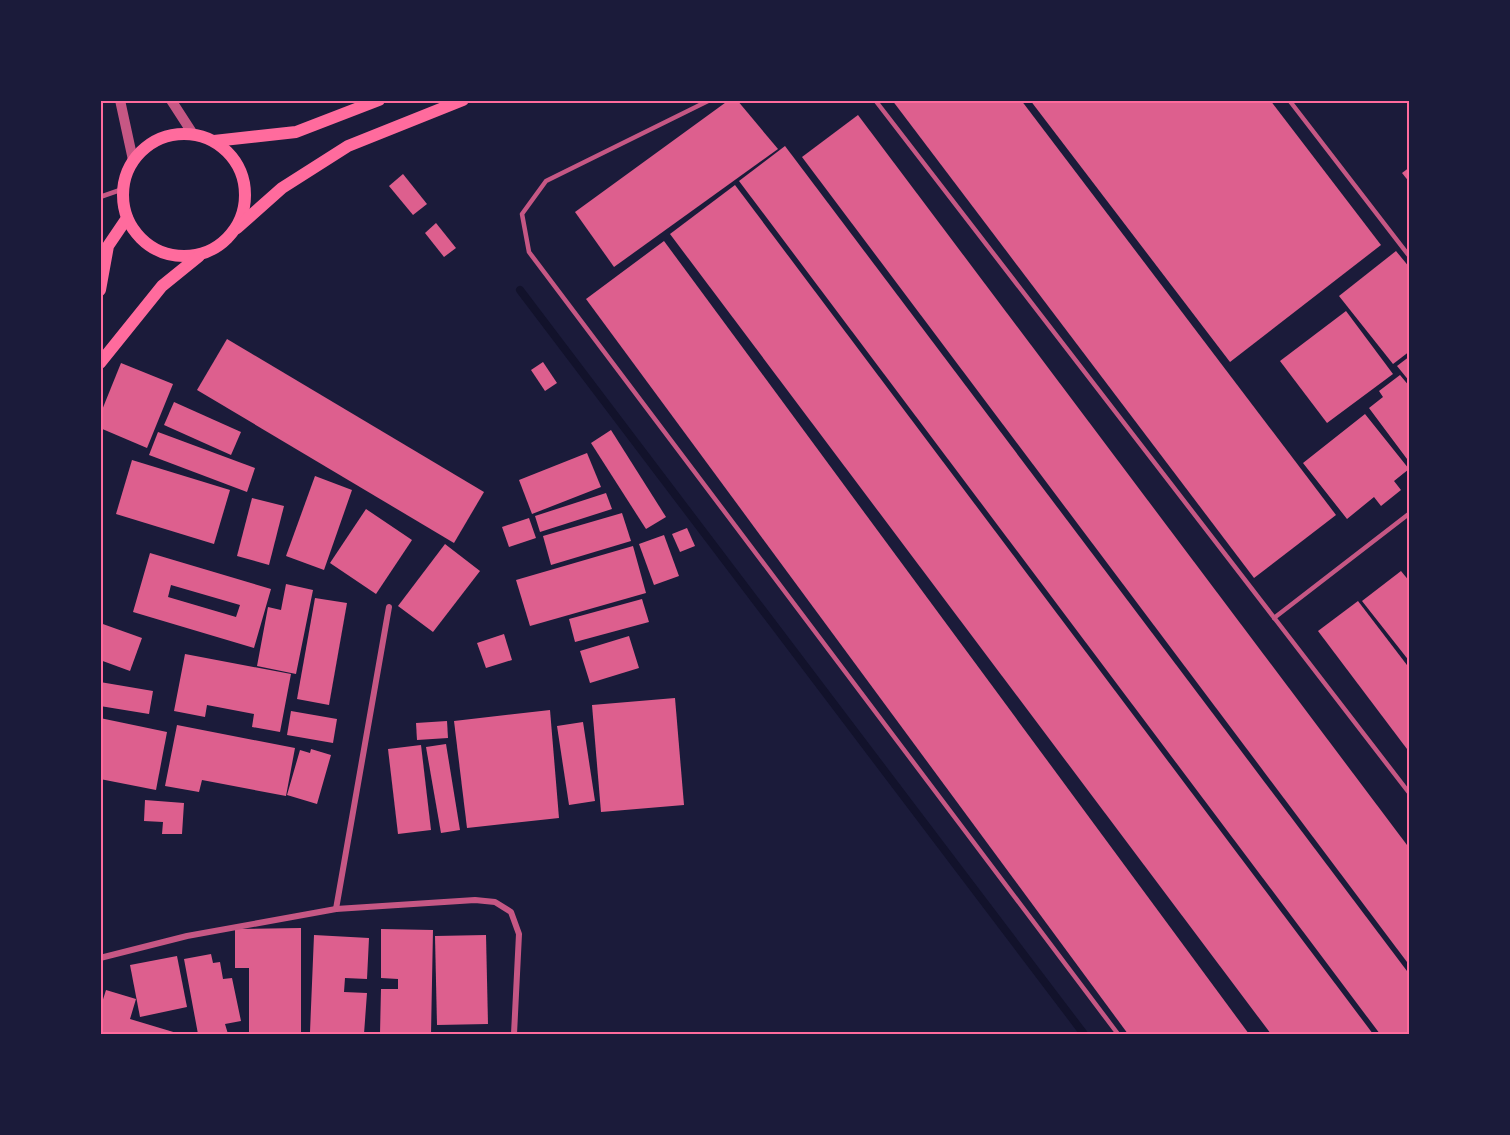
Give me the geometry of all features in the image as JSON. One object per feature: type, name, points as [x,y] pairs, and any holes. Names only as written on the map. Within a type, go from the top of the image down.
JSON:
[{"type":"main road","points":[[214,141],[297,132],[360,103],[379,100]]},
{"type":"main road","points":[[100,363],[162,286],[200,255],[226,240],[236,228],[282,188],[348,146],[463,100]]},
{"type":"main road","points":[[200,255],[182,257],[164,254],[148,246],[136,233],[127,218],[123,189],[133,160],[145,147],[160,138],[176,134],[193,134],[214,141],[233,158],[244,180],[245,205],[236,228]]},
{"type":"main road","points":[[100,290],[108,246],[127,218]]},
{"type":"street","points":[[120,100],[133,160]]},
{"type":"street","points":[[171,100],[193,134]]},
{"type":"street","points":[[336,909],[389,607]]},
{"type":"street","points":[[100,958],[187,936],[336,909],[475,900],[495,902],[511,912],[519,934],[514,1035]]},
{"type":"lane","points":[[710,100],[546,181],[522,214],[529,252],[1118,1035]]},
{"type":"lane","points":[[875,100],[1410,794]]},
{"type":"lane","points":[[1289,100],[1410,257]]},
{"type":"lane","points":[[100,197],[123,189]]},
{"type":"lane","points":[[1274,618],[1410,513]]},
{"type":"building","points":[[729,100],[737,100],[778,149],[614,267],[575,212]]},
{"type":"building","points":[[892,100],[1021,100],[1336,515],[1254,578]]},
{"type":"building","points":[[1030,100],[1270,100],[1381,245],[1230,362]]},
{"type":"building","points":[[858,115],[1410,849],[1410,966],[802,157]]},
{"type":"building","points":[[785,146],[1410,975],[1410,1034],[1380,1034],[739,181]]},
{"type":"building","points":[[1410,167],[1410,183],[1402,173]]},
{"type":"building","points":[[403,174],[427,204],[413,215],[389,186]]},
{"type":"building","points":[[735,185],[1373,1034],[1271,1034],[670,234]]},
{"type":"building","points":[[436,223],[456,248],[444,257],[425,233]]},
{"type":"building","points":[[664,241],[1249,1034],[1128,1034],[586,299]]},
{"type":"building","points":[[1396,251],[1410,268],[1410,351],[1393,364],[1339,296]]},
{"type":"building","points":[[1346,311],[1393,374],[1327,423],[1280,361]]},
{"type":"building","points":[[227,339],[484,492],[454,543],[197,390]]},
{"type":"building","points":[[1410,356],[1410,382],[1397,366]]},
{"type":"building","points":[[543,362],[557,383],[545,391],[531,370]]},
{"type":"building","points":[[121,363],[173,384],[147,448],[100,428],[100,415]]},
{"type":"building","points":[[1400,375],[1410,387],[1410,463],[1369,408],[1383,397],[1379,391]]},
{"type":"building","points":[[174,402],[241,432],[231,455],[164,425]]},
{"type":"building","points":[[1365,414],[1409,469],[1394,481],[1401,490],[1381,506],[1374,497],[1347,519],[1303,463]]},
{"type":"building","points":[[611,430],[666,517],[646,529],[591,443]]},
{"type":"building","points":[[158,432],[255,468],[247,492],[149,455]]},
{"type":"building","points":[[587,453],[601,487],[532,514],[519,480]]},
{"type":"building","points":[[132,460],[230,490],[214,544],[116,514]]},
{"type":"building","points":[[315,476],[352,490],[324,570],[286,556]]},
{"type":"building","points":[[606,493],[612,509],[540,532],[535,516]]},
{"type":"building","points":[[252,498],[284,506],[269,565],[237,556]]},
{"type":"building","points":[[366,509],[412,540],[376,594],[330,563]]},
{"type":"building","points":[[622,513],[631,541],[551,565],[543,536]]},
{"type":"building","points":[[529,518],[536,538],[509,547],[502,527]]},
{"type":"building","points":[[687,528],[695,546],[680,552],[672,534]]},
{"type":"building","points":[[664,535],[679,576],[654,585],[639,544]]},
{"type":"building","points":[[445,544],[480,571],[433,632],[398,606]]},
{"type":"building","points":[[633,546],[646,593],[530,626],[516,580]]},
{"type":"building","points":[[150,553],[271,589],[254,648],[133,612]],"holes":[[[171,585],[240,605],[236,617],[168,597]]]},
{"type":"building","points":[[1401,571],[1410,582],[1410,662],[1362,601]]},
{"type":"building","points":[[286,584],[313,590],[296,674],[257,666],[268,607],[281,610]]},
{"type":"building","points":[[315,598],[347,603],[329,705],[297,699]]},
{"type":"building","points":[[642,599],[649,622],[575,642],[569,619]]},
{"type":"building","points":[[1358,601],[1410,669],[1410,753],[1318,631]]},
{"type":"building","points":[[100,623],[142,638],[130,671],[100,660]]},
{"type":"building","points":[[504,634],[512,660],[486,668],[477,643]]},
{"type":"building","points":[[629,636],[639,668],[590,683],[580,651]]},
{"type":"building","points":[[185,654],[291,674],[280,732],[252,727],[254,714],[207,705],[205,717],[174,711]]},
{"type":"building","points":[[100,682],[153,691],[149,714],[100,706]]},
{"type":"building","points":[[675,698],[684,805],[601,812],[592,705]]},
{"type":"building","points":[[550,710],[559,818],[467,828],[454,721]]},
{"type":"building","points":[[291,711],[337,719],[333,743],[287,735]]},
{"type":"building","points":[[100,718],[167,732],[156,790],[100,779]]},
{"type":"building","points":[[447,721],[448,738],[417,740],[416,723]]},
{"type":"building","points":[[583,722],[595,801],[569,805],[557,726]]},
{"type":"building","points":[[177,725],[295,748],[286,796],[202,780],[199,792],[165,786]]},
{"type":"building","points":[[446,744],[460,830],[441,833],[426,747]]},
{"type":"building","points":[[421,745],[431,830],[398,834],[388,749]]},
{"type":"building","points":[[311,749],[331,755],[317,804],[287,795],[300,750],[310,753]]},
{"type":"building","points":[[145,800],[184,803],[182,834],[162,834],[163,822],[144,821]]},
{"type":"building","points":[[301,928],[301,1034],[249,1034],[249,968],[235,968],[235,929]]},
{"type":"building","points":[[381,929],[433,930],[431,1034],[380,1034],[381,989],[398,989],[398,979],[381,978]]},
{"type":"building","points":[[314,935],[369,938],[367,979],[345,978],[344,992],[367,993],[364,1034],[310,1032]]},
{"type":"building","points":[[486,935],[488,1024],[437,1025],[435,936]]},
{"type":"building","points":[[211,954],[213,963],[220,962],[223,979],[232,978],[241,1021],[225,1024],[228,1034],[198,1034],[184,959]]},
{"type":"building","points":[[177,956],[187,1007],[140,1017],[130,965]]},
{"type":"building","points":[[106,990],[136,999],[130,1019],[180,1034],[100,1034],[100,1009]]},
{"type":"waterway","points":[[520,290],[1084,1034]]}]
